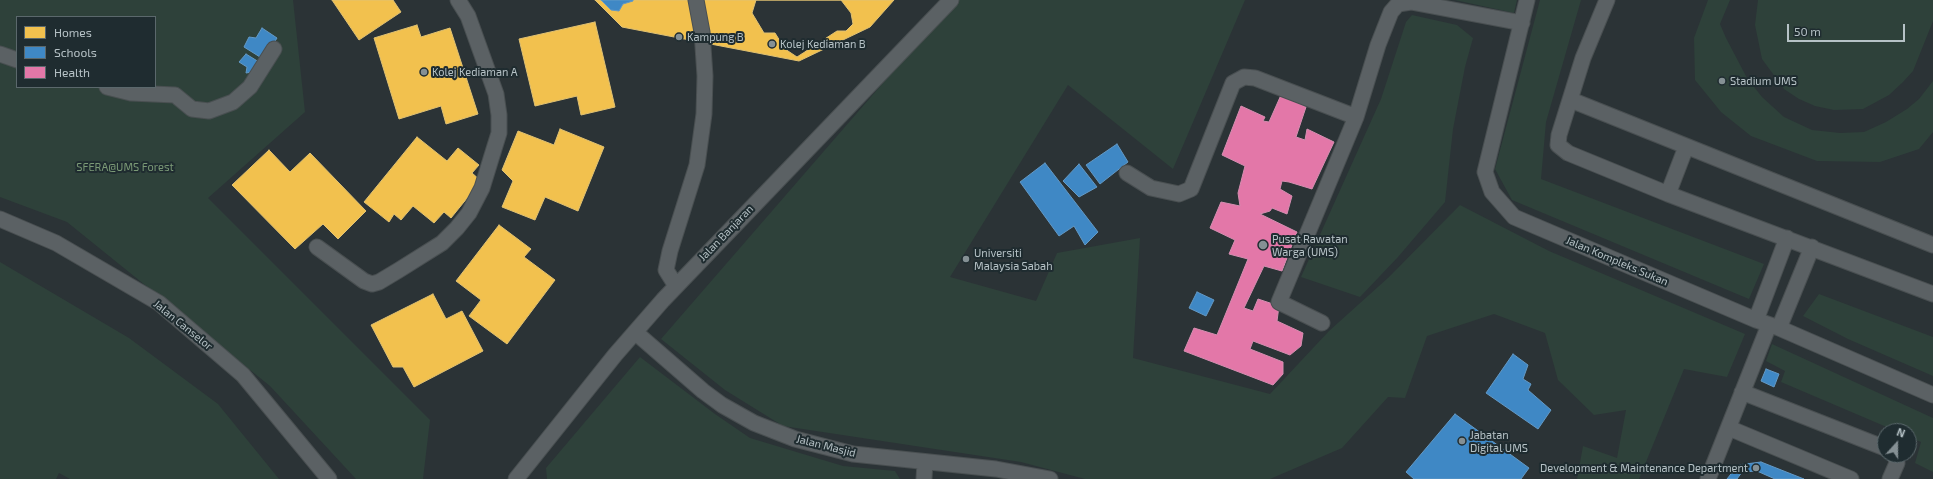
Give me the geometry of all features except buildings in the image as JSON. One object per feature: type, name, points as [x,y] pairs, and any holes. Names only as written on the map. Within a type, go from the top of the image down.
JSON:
[{"type":"street","points":[[317,247],[364,281],[372,284],[379,282],[442,243],[469,213],[482,188],[499,133],[499,115],[496,94],[468,16],[458,0]]},
{"type":"street","points":[[676,286],[666,270],[670,251],[697,165],[704,114],[705,76],[702,32],[696,0]]},
{"type":"street","name":"Jalan Banjaran","points":[[516,479],[635,332],[676,286],[951,0]]},
{"type":"street","name":"Jalan Kompleks Sukan","points":[[1527,0],[1485,172],[1492,192],[1514,217],[1933,395]]},
{"type":"street","points":[[1607,0],[1583,58],[1559,136],[1558,145],[1568,153],[1668,194],[1932,292]]},
{"type":"street","points":[[1322,323],[1279,302],[1356,117],[1381,38],[1391,12],[1398,4],[1411,2],[1522,24]]},
{"type":"street","points":[[111,88],[131,93],[175,95],[192,109],[209,111],[233,102],[250,87],[274,49]]},
{"type":"street","points":[[0,54],[16,60]]},
{"type":"street","points":[[1127,173],[1152,188],[1179,194],[1191,189],[1233,83],[1244,77],[1255,78],[1356,117]]},
{"type":"street","points":[[1571,100],[1933,246]]},
{"type":"street","points":[[1668,194],[1686,147]]},
{"type":"street","name":"Jalan Canselor","points":[[0,219],[56,243],[159,303],[243,375],[329,479]]},
{"type":"street","points":[[1708,479],[1768,324],[1787,238]]},
{"type":"street","points":[[1768,324],[1812,247]]},
{"type":"street","name":"Jalan Masjid","points":[[635,332],[703,391],[722,405],[754,423],[795,439],[853,454],[996,469],[1050,479]]},
{"type":"street","points":[[1742,392],[1877,445]]},
{"type":"street","points":[[1729,428],[1851,479]]},
{"type":"street","points":[[924,479],[925,462]]},
{"type":"street","points":[[1890,479],[1897,463]]},
{"type":"green space","name":"SFERA@UMS Forest","points":[[0,0],[293,0],[305,112],[208,198],[430,420],[423,479],[356,479],[270,386],[67,222],[0,197]]},
{"type":"green space","points":[[955,0],[1245,0],[1173,169],[1068,85],[950,277],[1036,301],[1057,253],[1140,238],[1133,358],[1270,394],[1329,331],[1389,277],[1460,205],[1549,251],[1745,334],[1727,377],[1684,369],[1639,479],[1577,479],[1583,446],[1617,458],[1626,410],[1594,415],[1558,380],[1545,333],[1494,314],[1427,336],[1405,398],[1388,397],[1342,448],[1270,479],[1085,479],[1021,462],[783,426],[725,390],[661,339]]},
{"type":"green space","points":[[1455,0],[1517,0],[1514,13]]},
{"type":"green space","points":[[1540,0],[1581,0],[1546,122],[1541,179],[1764,264],[1749,299],[1512,200],[1495,169]]},
{"type":"green space","name":"Stadium UMS","points":[[1708,0],[1730,0],[1720,24],[1726,38],[1747,78],[1762,97],[1784,117],[1812,130],[1840,133],[1864,132],[1886,122],[1907,109],[1919,99],[1933,81],[1933,132],[1919,149],[1880,162],[1817,161],[1751,136],[1721,112],[1695,80],[1694,38]]},
{"type":"green space","points":[[1758,0],[1933,0],[1933,21],[1913,71],[1889,95],[1863,109],[1834,110],[1815,106],[1799,99],[1784,89],[1762,59],[1755,25]]},
{"type":"green space","points":[[1412,15],[1457,25],[1473,38],[1465,67],[1453,129],[1445,202],[1398,257],[1360,297],[1301,277],[1381,99],[1406,22]]},
{"type":"green space","points":[[0,262],[129,338],[218,404],[279,479],[70,479],[59,473],[56,479],[0,479]]},
{"type":"green space","points":[[1819,294],[1933,337],[1933,376],[1848,339],[1803,316]]},
{"type":"green space","points":[[1772,344],[1933,418],[1933,472],[1915,463],[1917,463],[1917,456],[1921,442],[1917,440],[1917,423],[1877,423],[1781,382],[1785,371],[1766,361]]},
{"type":"green space","points":[[640,357],[715,414],[750,438],[843,466],[895,471],[900,479],[547,479],[546,468]]},
{"type":"place","name":"Kampung B","points":[[679,37]]},
{"type":"place","name":"Kolej Kediaman B","points":[[772,44]]},
{"type":"place","name":"Kolej Kediaman A","points":[[424,72]]},
{"type":"place","name":"Stadium UMS","points":[[1722,81]]},
{"type":"place","name":"Pusat Rawatan Warga (UMS)","points":[[1263,245]]},
{"type":"place","name":"Universiti Malaysia Sabah","points":[[966,259]]},
{"type":"place","name":"Jabatan Digital UMS","points":[[1462,441]]},
{"type":"place","name":"Development & Maintenance Department","points":[[1756,468]]}]
